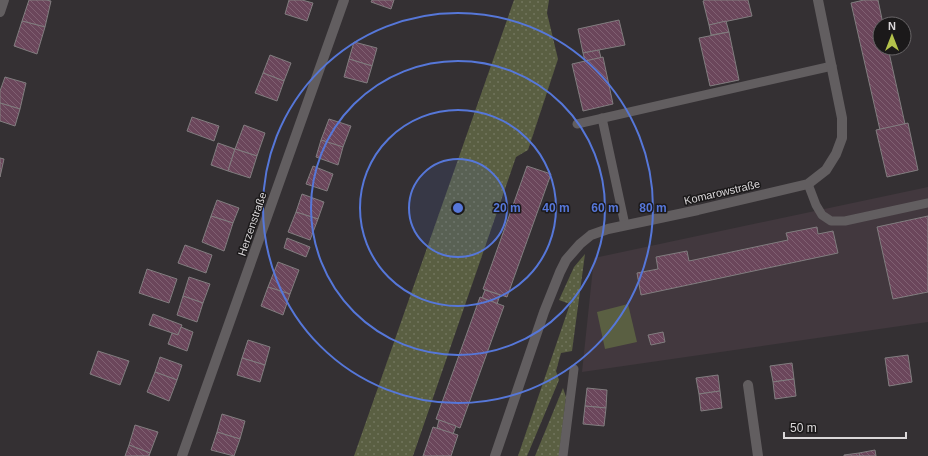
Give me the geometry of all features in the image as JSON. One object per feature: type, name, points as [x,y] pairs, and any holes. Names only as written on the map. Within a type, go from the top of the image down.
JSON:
[{"type":"street","points":[[0,12],[4,0]]},
{"type":"street","name":"Herzenstraße","points":[[182,456],[344,0]]},
{"type":"street","name":"Komarowstraße","points":[[495,456],[544,312],[566,260],[580,244],[591,235],[608,229],[698,210],[808,184],[826,170],[836,154],[842,138],[842,118],[818,0]]},
{"type":"street","points":[[748,385],[758,456]]},
{"type":"lane","points":[[577,124],[832,66]]},
{"type":"lane","points":[[602,118],[625,225]]},
{"type":"lane","points":[[808,184],[816,205],[822,215],[831,221],[845,221],[928,203]]},
{"type":"lane","points":[[563,456],[574,369]]},
{"type":"shaded area","points":[[928,187],[928,322],[582,372],[594,258]]},
{"type":"green space","points":[[514,0],[549,0],[547,13],[558,59],[528,150],[516,157],[413,456],[354,456]]},
{"type":"green space","points":[[585,254],[572,351],[561,353],[556,371],[559,380],[527,456],[518,456],[570,304],[559,300],[574,267]]},
{"type":"green space","points":[[628,304],[637,342],[605,349],[597,312]]},
{"type":"green space","points":[[563,388],[566,397],[559,456],[535,456]]},
{"type":"building","points":[[29,0],[51,1],[45,27],[22,21]]},
{"type":"building","points":[[289,0],[302,0],[313,3],[307,21],[285,14]]},
{"type":"building","points":[[372,0],[394,0],[391,9],[371,2]]},
{"type":"building","points":[[748,0],[752,16],[709,25],[703,1]]},
{"type":"building","points":[[864,0],[878,0],[881,16],[872,16],[872,56],[890,56],[905,124],[880,130],[851,3]]},
{"type":"building","points":[[619,20],[625,45],[583,53],[578,29]]},
{"type":"building","points":[[22,21],[45,27],[37,54],[14,46]]},
{"type":"building","points":[[726,21],[729,32],[711,35],[709,25]]},
{"type":"building","points":[[729,32],[739,80],[710,86],[699,38]]},
{"type":"building","points":[[354,42],[377,48],[372,66],[349,59]]},
{"type":"building","points":[[599,50],[601,58],[585,61],[583,53]]},
{"type":"building","points":[[270,55],[291,63],[284,81],[263,73]]},
{"type":"building","points":[[603,57],[613,104],[583,111],[572,64]]},
{"type":"building","points":[[349,59],[372,66],[367,83],[344,77]]},
{"type":"building","points":[[263,73],[284,81],[277,101],[255,93]]},
{"type":"building","points":[[5,77],[26,83],[20,109],[0,103],[0,91]]},
{"type":"building","points":[[0,103],[20,109],[15,126],[0,121]]},
{"type":"building","points":[[192,117],[219,126],[214,141],[187,131]]},
{"type":"building","points":[[329,119],[351,126],[343,147],[321,140]]},
{"type":"building","points":[[908,123],[918,170],[887,177],[876,130]]},
{"type":"building","points":[[244,125],[265,133],[257,156],[235,149]]},
{"type":"building","points":[[321,140],[343,147],[338,165],[316,157]]},
{"type":"building","points":[[218,143],[235,149],[228,171],[211,165]]},
{"type":"building","points":[[235,149],[257,156],[250,178],[228,171]]},
{"type":"building","points":[[0,158],[4,159],[0,177]]},
{"type":"building","points":[[313,166],[333,174],[327,191],[306,184]]},
{"type":"building","points":[[527,166],[551,174],[507,297],[483,289]]},
{"type":"building","points":[[302,194],[324,202],[318,219],[296,212]]},
{"type":"building","points":[[217,200],[239,208],[233,223],[211,216]]},
{"type":"building","points":[[296,212],[318,219],[310,240],[288,232]]},
{"type":"building","points":[[211,216],[233,223],[224,251],[202,242]]},
{"type":"building","points":[[928,216],[928,292],[893,299],[877,227]]},
{"type":"building","points":[[817,227],[818,234],[833,231],[838,253],[641,295],[637,273],[658,269],[656,257],[687,251],[689,261],[788,240],[786,233]]},
{"type":"building","points":[[287,238],[310,247],[306,257],[284,248]]},
{"type":"building","points":[[185,245],[212,255],[206,273],[178,263]]},
{"type":"building","points":[[278,262],[299,270],[290,294],[268,287]]},
{"type":"building","points":[[147,269],[177,279],[169,303],[139,293]]},
{"type":"building","points":[[189,277],[210,284],[203,303],[183,296]]},
{"type":"building","points":[[268,287],[290,294],[283,315],[261,306]]},
{"type":"building","points":[[485,290],[500,295],[497,304],[482,298]]},
{"type":"building","points":[[183,296],[203,303],[197,322],[177,315]]},
{"type":"building","points":[[480,297],[504,306],[460,428],[436,419]]},
{"type":"building","points":[[153,314],[182,325],[178,335],[149,325]]},
{"type":"building","points":[[181,327],[193,332],[187,351],[168,344],[172,333],[178,335]]},
{"type":"building","points":[[663,332],[665,342],[651,345],[648,335]]},
{"type":"building","points":[[248,340],[270,347],[265,365],[242,358]]},
{"type":"building","points":[[98,351],[129,361],[120,385],[90,374]]},
{"type":"building","points":[[908,355],[912,382],[889,386],[885,358]]},
{"type":"building","points":[[160,357],[182,365],[177,380],[155,372]]},
{"type":"building","points":[[242,358],[265,365],[260,382],[237,375]]},
{"type":"building","points":[[792,363],[794,379],[773,382],[770,366]]},
{"type":"building","points":[[155,372],[177,380],[169,401],[147,392]]},
{"type":"building","points":[[718,375],[720,391],[699,394],[696,378]]},
{"type":"building","points":[[794,379],[796,396],[775,399],[773,382]]},
{"type":"building","points":[[587,388],[607,390],[606,408],[585,406]]},
{"type":"building","points":[[720,391],[722,408],[701,411],[699,394]]},
{"type":"building","points":[[585,406],[606,408],[604,426],[583,424]]},
{"type":"building","points":[[222,414],[245,421],[240,439],[217,432]]},
{"type":"building","points":[[439,420],[456,426],[453,434],[437,428]]},
{"type":"building","points":[[135,425],[158,432],[150,453],[129,445]]},
{"type":"building","points":[[433,427],[458,435],[451,456],[423,456]]},
{"type":"building","points":[[217,432],[240,439],[234,456],[211,450]]},
{"type":"building","points":[[129,445],[150,453],[149,456],[125,456]]},
{"type":"building","points":[[875,450],[876,456],[860,456],[859,453]]},
{"type":"building","points":[[859,453],[860,456],[844,456],[844,455]]}]
